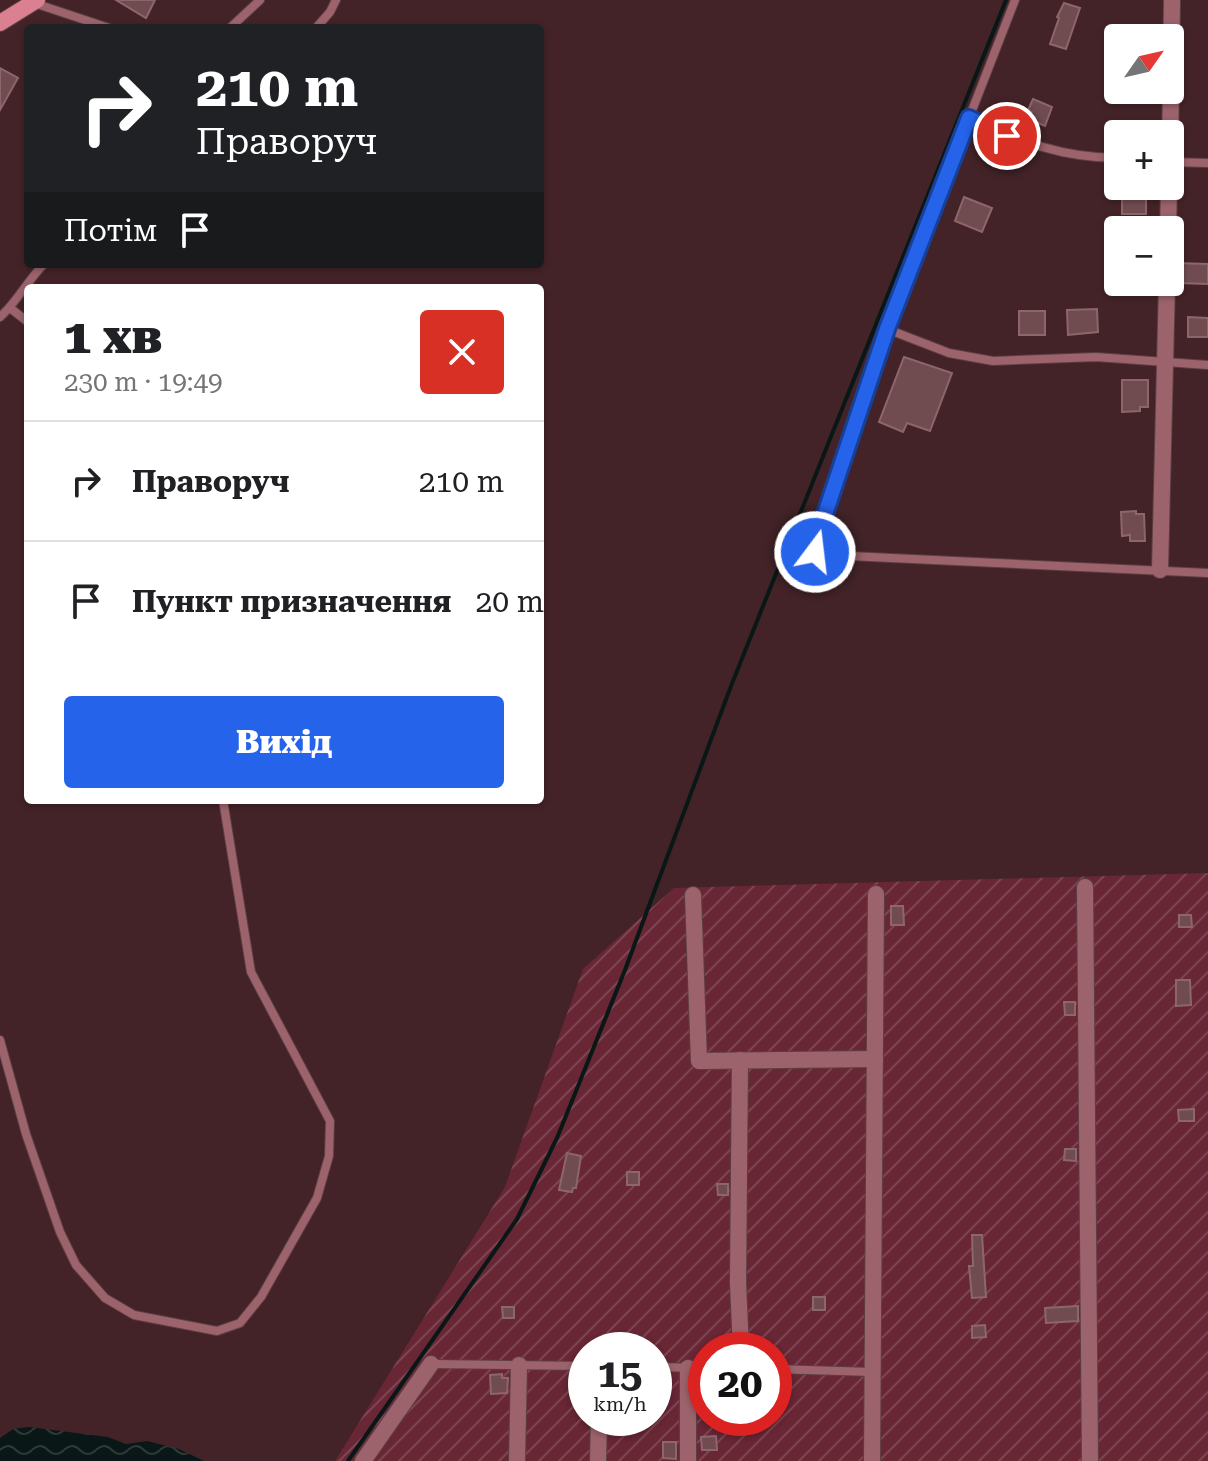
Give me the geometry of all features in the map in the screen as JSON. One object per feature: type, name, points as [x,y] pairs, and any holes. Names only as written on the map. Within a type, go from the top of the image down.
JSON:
[{"type":"street","points":[[1170,120],[1172,0]]},
{"type":"street","points":[[0,23],[35,1]]},
{"type":"street","points":[[1160,570],[1167,296]]},
{"type":"street","points":[[1085,887],[1090,1461]]},
{"type":"street","points":[[872,1461],[876,894]]},
{"type":"street","points":[[693,895],[699,1061],[875,1059]]},
{"type":"street","points":[[740,1060],[740,1332]]},
{"type":"street","points":[[363,1461],[431,1364]]},
{"type":"street","points":[[517,1461],[519,1365]]},
{"type":"street","points":[[598,1461],[599,1436]]},
{"type":"street","points":[[688,1436],[688,1461]]},
{"type":"lane","points":[[234,24],[260,0]]},
{"type":"lane","points":[[320,24],[336,0]]},
{"type":"lane","points":[[1015,0],[887,329],[814,549],[816,553],[1208,573]]},
{"type":"lane","points":[[35,1],[98,24]]},
{"type":"lane","points":[[969,118],[1007,136],[1053,151],[1104,157]]},
{"type":"lane","points":[[1184,162],[1208,163]]},
{"type":"lane","points":[[26,284],[40,268]]},
{"type":"lane","points":[[0,317],[24,287]]},
{"type":"lane","points":[[10,308],[24,319]]},
{"type":"lane","points":[[887,329],[949,353],[993,361],[1096,357],[1208,365]]},
{"type":"lane","points":[[0,1040],[26,1134],[60,1232],[76,1265],[105,1298],[134,1315],[217,1331],[240,1323],[261,1297],[317,1198],[329,1156],[330,1121],[251,972],[224,804]]},
{"type":"lane","points":[[431,1364],[568,1366]]},
{"type":"lane","points":[[672,1368],[688,1368]]},
{"type":"lane","points":[[792,1370],[873,1372]]},
{"type":"shaded area","points":[[1208,873],[1208,1461],[335,1461],[505,1187],[583,969],[674,888]]},
{"type":"water","points":[[29,1427],[108,1437],[126,1444],[147,1441],[179,1449],[204,1461],[0,1461],[0,1438],[13,1429]]},
{"type":"building","points":[[116,0],[155,0],[146,18]]},
{"type":"building","points":[[1064,3],[1080,8],[1066,49],[1050,44]]},
{"type":"building","points":[[0,68],[18,78],[0,110]]},
{"type":"building","points":[[1033,99],[1052,107],[1045,126],[1029,119],[1032,112],[1028,110]]},
{"type":"building","points":[[964,197],[992,208],[982,232],[955,221]]},
{"type":"building","points":[[1122,200],[1146,200],[1146,214],[1122,214]]},
{"type":"building","points":[[1184,263],[1208,264],[1208,284],[1184,283]]},
{"type":"building","points":[[1097,309],[1098,332],[1068,335],[1067,310]]},
{"type":"building","points":[[1019,311],[1045,311],[1045,335],[1019,335]]},
{"type":"building","points":[[1188,317],[1208,318],[1208,337],[1188,337]]},
{"type":"building","points":[[904,357],[952,373],[930,431],[907,423],[903,432],[879,422]]},
{"type":"building","points":[[1122,380],[1148,380],[1148,407],[1140,407],[1140,411],[1122,412]]},
{"type":"building","points":[[1136,511],[1136,514],[1144,514],[1145,541],[1130,541],[1130,535],[1122,536],[1121,512]]},
{"type":"building","points":[[891,906],[903,906],[904,925],[891,925]]},
{"type":"building","points":[[1179,915],[1191,915],[1192,927],[1179,927]]},
{"type":"building","points":[[1176,980],[1190,980],[1191,1005],[1176,1006]]},
{"type":"building","points":[[1064,1002],[1075,1002],[1075,1015],[1065,1015]]},
{"type":"building","points":[[1194,1109],[1194,1121],[1179,1121],[1178,1110]]},
{"type":"building","points":[[1065,1149],[1076,1149],[1076,1161],[1064,1160]]},
{"type":"building","points":[[567,1153],[581,1156],[576,1188],[572,1192],[559,1190]]},
{"type":"building","points":[[627,1172],[639,1172],[639,1185],[627,1185]]},
{"type":"building","points":[[717,1184],[728,1184],[728,1195],[718,1195]]},
{"type":"building","points":[[972,1235],[982,1235],[986,1297],[972,1298],[969,1266],[973,1266]]},
{"type":"building","points":[[813,1297],[825,1297],[825,1310],[813,1310]]},
{"type":"building","points":[[1078,1306],[1078,1321],[1046,1323],[1045,1308]]},
{"type":"building","points":[[502,1307],[514,1307],[514,1318],[503,1318]]},
{"type":"building","points":[[985,1325],[986,1337],[972,1338],[972,1326]]},
{"type":"building","points":[[502,1374],[502,1378],[508,1378],[507,1393],[491,1394],[490,1375]]},
{"type":"building","points":[[716,1436],[717,1450],[702,1450],[701,1437]]},
{"type":"building","points":[[663,1442],[676,1442],[676,1459],[663,1458]]},
{"type":"waterway","points":[[348,1461],[517,1219],[557,1138],[625,970],[731,686],[1006,0]]},
{"type":"route","points":[[815,552],[816,541],[887,329],[969,118],[1007,136]]}]
